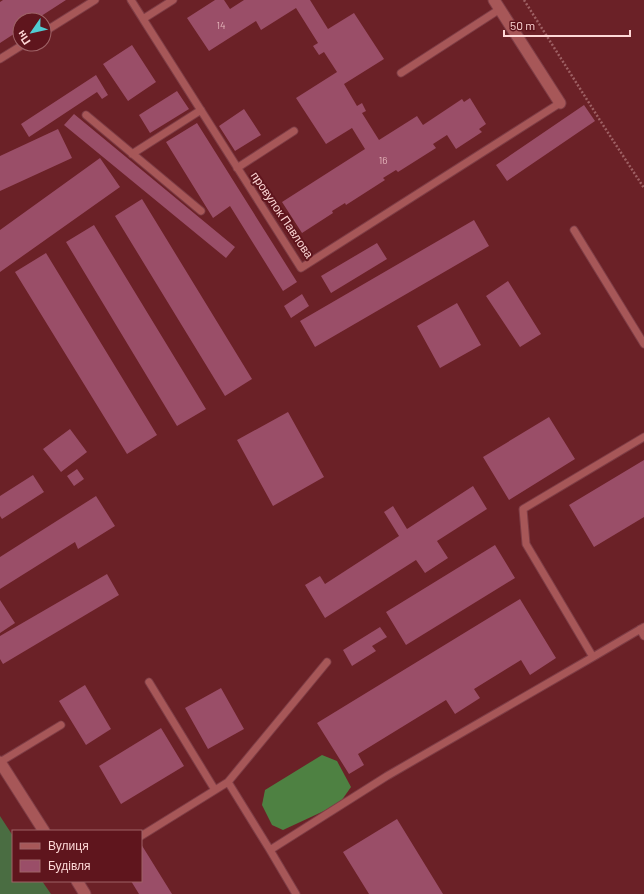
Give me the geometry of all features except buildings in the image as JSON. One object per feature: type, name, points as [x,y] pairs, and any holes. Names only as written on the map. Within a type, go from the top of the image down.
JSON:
[{"type":"street","points":[[497,4],[560,103]]},
{"type":"street","points":[[0,762],[43,830]]},
{"type":"street","points":[[78,882],[85,894]]},
{"type":"lane","points":[[52,27],[95,0]]},
{"type":"lane","name":"провулок Павлова","points":[[131,0],[301,268],[560,103]]},
{"type":"lane","points":[[143,19],[173,0]]},
{"type":"lane","points":[[401,73],[497,4]]},
{"type":"lane","points":[[0,59],[12,52]]},
{"type":"lane","points":[[132,154],[201,110]]},
{"type":"lane","points":[[86,115],[201,211]]},
{"type":"lane","points":[[237,168],[294,131]]},
{"type":"lane","points":[[574,230],[644,344]]},
{"type":"lane","points":[[593,657],[526,544],[523,509],[644,436]]},
{"type":"lane","points":[[270,850],[387,776],[642,628],[644,636]]},
{"type":"lane","points":[[142,835],[228,782],[327,662]]},
{"type":"lane","points":[[149,682],[215,790]]},
{"type":"lane","points":[[0,762],[61,725]]},
{"type":"lane","points":[[228,782],[296,894]]},
{"type":"path","points":[[524,0],[602,126],[644,188]]},
{"type":"green space","points":[[322,755],[337,761],[351,787],[339,804],[283,830],[272,825],[262,805],[265,790]]},
{"type":"green space","points":[[0,816],[12,834],[12,882],[43,882],[51,894],[0,894]]}]
